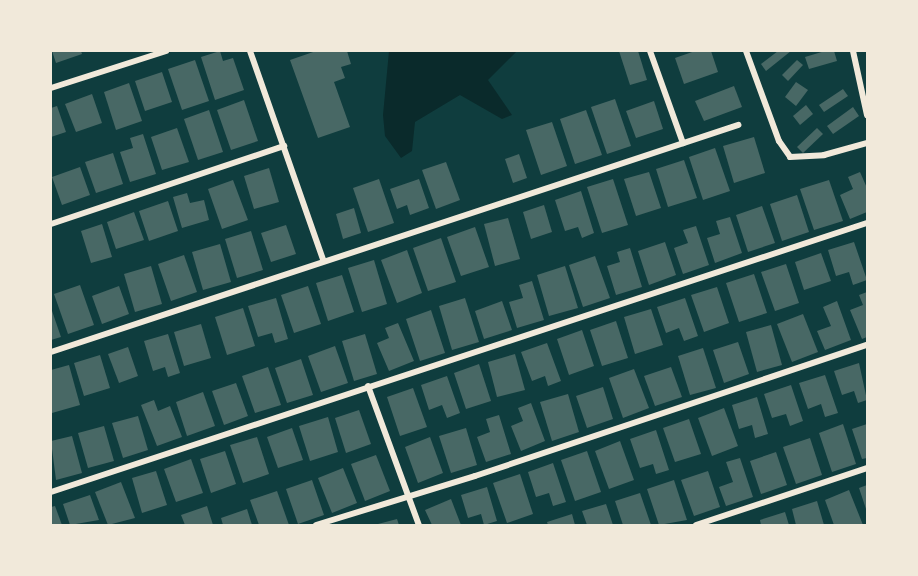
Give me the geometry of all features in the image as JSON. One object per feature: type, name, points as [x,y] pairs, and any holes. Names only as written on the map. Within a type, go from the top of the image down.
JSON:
[{"type":"street","points":[[51,88],[166,51]]},
{"type":"street","points":[[250,51],[323,260]]},
{"type":"street","points":[[650,51],[683,143]]},
{"type":"street","points":[[746,51],[779,141],[790,157],[824,154],[867,143]]},
{"type":"street","points":[[853,51],[867,115]]},
{"type":"street","points":[[51,352],[738,124]]},
{"type":"street","points":[[51,224],[284,147]]},
{"type":"street","points":[[51,492],[867,223]]},
{"type":"street","points":[[316,525],[409,494],[476,476],[867,345]]},
{"type":"street","points":[[368,386],[419,525]]},
{"type":"street","points":[[696,525],[867,468]]},
{"type":"water","points":[[389,51],[517,51],[488,80],[512,115],[502,119],[460,95],[415,122],[412,151],[401,158],[385,136],[383,115]]},
{"type":"building","points":[[52,51],[81,51],[82,54],[56,63]]},
{"type":"building","points":[[220,51],[223,61],[233,58],[244,90],[215,100],[201,57]]},
{"type":"building","points":[[316,51],[347,51],[351,64],[341,67],[345,78],[334,82],[350,127],[318,138],[290,60]]},
{"type":"building","points":[[619,51],[638,51],[647,80],[630,85]]},
{"type":"building","points":[[695,51],[711,51],[718,72],[684,84],[675,58]]},
{"type":"building","points":[[778,51],[791,51],[766,71],[761,64]]},
{"type":"building","points":[[825,51],[834,51],[837,61],[809,69],[805,57]]},
{"type":"building","points":[[195,60],[209,101],[182,110],[168,69]]},
{"type":"building","points":[[797,60],[803,65],[788,81],[782,75]]},
{"type":"building","points":[[162,72],[172,102],[145,111],[135,81]]},
{"type":"building","points":[[796,82],[808,90],[796,106],[785,97]]},
{"type":"building","points":[[129,83],[142,121],[116,130],[104,92]]},
{"type":"building","points":[[734,86],[742,107],[704,121],[695,101]]},
{"type":"building","points":[[843,89],[848,96],[824,112],[819,105]]},
{"type":"building","points":[[92,94],[102,123],[76,132],[65,104]]},
{"type":"building","points":[[615,99],[631,146],[607,154],[591,107]]},
{"type":"building","points":[[244,100],[258,141],[231,150],[217,110]]},
{"type":"building","points":[[654,101],[663,129],[636,138],[626,111]]},
{"type":"building","points":[[806,105],[813,114],[800,125],[793,116]]},
{"type":"building","points":[[57,106],[66,132],[51,137],[51,108]]},
{"type":"building","points":[[853,107],[859,116],[833,134],[827,126]]},
{"type":"building","points":[[209,110],[223,152],[198,160],[184,119]]},
{"type":"building","points":[[586,110],[602,155],[575,164],[560,119]]},
{"type":"building","points":[[552,122],[567,166],[541,175],[526,130]]},
{"type":"building","points":[[177,128],[189,162],[162,170],[151,137]]},
{"type":"building","points":[[817,128],[823,134],[803,153],[797,147]]},
{"type":"building","points":[[143,134],[156,174],[130,182],[120,152],[133,148],[130,138]]},
{"type":"building","points":[[754,137],[765,173],[734,183],[723,146]]},
{"type":"building","points":[[715,148],[730,191],[703,200],[689,157]]},
{"type":"building","points":[[113,153],[123,184],[96,193],[85,162]]},
{"type":"building","points":[[519,154],[527,178],[513,183],[505,159]]},
{"type":"building","points":[[684,160],[697,198],[668,207],[656,169]]},
{"type":"building","points":[[446,162],[460,200],[436,209],[422,170]]},
{"type":"building","points":[[80,167],[90,195],[62,205],[52,177]]},
{"type":"building","points":[[269,168],[279,202],[254,209],[244,176]]},
{"type":"building","points":[[649,172],[661,208],[636,216],[624,179]]},
{"type":"building","points":[[860,172],[867,188],[867,212],[850,219],[840,195],[853,189],[848,177]]},
{"type":"building","points":[[379,179],[394,223],[368,232],[353,188]]},
{"type":"building","points":[[419,179],[429,208],[410,215],[407,205],[397,209],[390,189]]},
{"type":"building","points":[[613,179],[628,225],[602,233],[587,187]]},
{"type":"building","points":[[233,180],[248,220],[222,229],[208,189]]},
{"type":"building","points":[[829,180],[843,221],[814,230],[800,189]]},
{"type":"building","points":[[581,191],[594,233],[582,238],[578,227],[565,231],[555,200]]},
{"type":"building","points":[[187,193],[190,203],[204,200],[209,220],[182,228],[173,197]]},
{"type":"building","points":[[797,195],[809,232],[782,241],[770,204]]},
{"type":"building","points":[[168,201],[178,231],[149,241],[139,211]]},
{"type":"building","points":[[544,205],[552,232],[531,239],[523,212]]},
{"type":"building","points":[[762,206],[775,243],[748,252],[736,215]]},
{"type":"building","points":[[354,208],[361,233],[343,239],[336,214]]},
{"type":"building","points":[[134,212],[144,240],[116,249],[107,222]]},
{"type":"building","points":[[730,217],[742,253],[715,263],[707,238],[720,234],[716,221]]},
{"type":"building","points":[[508,218],[520,259],[495,266],[484,224]]},
{"type":"building","points":[[102,224],[112,257],[91,263],[81,231]]},
{"type":"building","points":[[286,225],[296,254],[271,262],[261,233]]},
{"type":"building","points":[[696,226],[709,265],[683,274],[674,248],[688,243],[683,230]]},
{"type":"building","points":[[475,227],[489,267],[461,276],[447,237]]},
{"type":"building","points":[[251,231],[263,270],[237,278],[225,239]]},
{"type":"building","points":[[441,238],[456,282],[428,291],[413,248]]},
{"type":"building","points":[[665,242],[676,275],[649,285],[638,251]]},
{"type":"building","points":[[854,242],[867,280],[853,285],[849,272],[836,276],[828,250]]},
{"type":"building","points":[[220,244],[231,282],[203,290],[192,252]]},
{"type":"building","points":[[630,248],[642,287],[616,295],[607,266],[620,262],[617,252]]},
{"type":"building","points":[[407,250],[422,293],[397,303],[381,260]]},
{"type":"building","points":[[821,253],[831,281],[804,290],[795,262]]},
{"type":"building","points":[[184,255],[197,292],[171,301],[158,264]]},
{"type":"building","points":[[595,256],[610,298],[583,307],[569,265]]},
{"type":"building","points":[[374,260],[387,304],[362,312],[348,268]]},
{"type":"building","points":[[786,264],[799,303],[775,311],[761,272]]},
{"type":"building","points":[[151,266],[162,304],[135,312],[124,274]]},
{"type":"building","points":[[565,266],[578,308],[549,316],[537,275]]},
{"type":"building","points":[[754,274],[767,313],[739,322],[726,283]]},
{"type":"building","points":[[342,275],[354,312],[328,321],[316,283]]},
{"type":"building","points":[[532,281],[544,320],[517,328],[509,302],[523,298],[519,285]]},
{"type":"building","points":[[80,285],[94,325],[68,334],[54,294]]},
{"type":"building","points":[[119,286],[129,314],[102,324],[92,296]]},
{"type":"building","points":[[308,286],[321,324],[294,333],[281,295]]},
{"type":"building","points":[[717,287],[729,323],[704,332],[691,295]]},
{"type":"building","points":[[867,292],[867,337],[862,339],[850,310],[863,305],[859,295]]},
{"type":"building","points":[[276,298],[288,339],[275,343],[272,333],[258,337],[248,306]]},
{"type":"building","points":[[465,298],[479,342],[452,350],[439,306]]},
{"type":"building","points":[[685,298],[698,336],[684,341],[679,328],[666,333],[657,307]]},
{"type":"building","points":[[502,301],[512,330],[484,339],[475,311]]},
{"type":"building","points":[[837,301],[851,340],[825,350],[817,331],[831,326],[823,307]]},
{"type":"building","points":[[51,308],[61,337],[51,340]]},
{"type":"building","points":[[243,308],[255,346],[227,355],[215,317]]},
{"type":"building","points":[[651,309],[663,345],[635,354],[624,317]]},
{"type":"building","points":[[431,310],[445,353],[420,361],[406,319]]},
{"type":"building","points":[[803,314],[818,352],[792,362],[777,324]]},
{"type":"building","points":[[616,321],[628,358],[602,366],[590,330]]},
{"type":"building","points":[[398,323],[414,361],[389,371],[377,343],[389,338],[385,328]]},
{"type":"building","points":[[201,324],[211,358],[184,366],[174,332]]},
{"type":"building","points":[[771,325],[782,365],[757,372],[746,332]]},
{"type":"building","points":[[582,330],[594,366],[569,375],[557,339]]},
{"type":"building","points":[[168,334],[180,373],[168,377],[165,367],[153,371],[144,341]]},
{"type":"building","points":[[365,334],[377,374],[354,381],[342,341]]},
{"type":"building","points":[[738,342],[749,374],[724,383],[713,350]]},
{"type":"building","points":[[547,343],[561,381],[548,386],[545,376],[532,381],[521,352]]},
{"type":"building","points":[[335,346],[348,383],[321,392],[308,356]]},
{"type":"building","points":[[128,347],[138,376],[119,383],[108,354]]},
{"type":"building","points":[[703,348],[716,388],[690,395],[678,356]]},
{"type":"building","points":[[515,354],[525,390],[497,397],[488,362]]},
{"type":"building","points":[[100,355],[110,388],[84,396],[74,363]]},
{"type":"building","points":[[301,359],[313,395],[287,403],[275,368]]},
{"type":"building","points":[[859,363],[867,400],[858,403],[854,391],[842,395],[834,371]]},
{"type":"building","points":[[479,364],[491,401],[466,409],[454,373]]},
{"type":"building","points":[[69,365],[80,405],[52,413],[51,370]]},
{"type":"building","points":[[268,367],[281,405],[255,413],[242,376]]},
{"type":"building","points":[[671,367],[682,397],[655,406],[644,376]]},
{"type":"building","points":[[634,369],[649,408],[623,418],[609,378]]},
{"type":"building","points":[[825,375],[838,413],[825,417],[821,404],[808,409],[799,383]]},
{"type":"building","points":[[447,376],[460,413],[447,418],[442,405],[429,410],[421,385]]},
{"type":"building","points":[[236,383],[248,416],[224,425],[212,391]]},
{"type":"building","points":[[791,385],[803,421],[790,426],[786,414],[772,418],[764,394]]},
{"type":"building","points":[[603,387],[613,419],[587,428],[576,396]]},
{"type":"building","points":[[413,388],[427,427],[400,436],[387,397]]},
{"type":"building","points":[[203,392],[215,426],[187,436],[176,402]]},
{"type":"building","points":[[568,394],[579,432],[552,441],[540,402]]},
{"type":"building","points":[[757,397],[768,434],[755,438],[752,425],[739,429],[732,405]]},
{"type":"building","points":[[154,400],[158,411],[170,406],[182,437],[157,446],[141,405]]},
{"type":"building","points":[[531,403],[545,441],[521,451],[511,426],[523,421],[518,408]]},
{"type":"building","points":[[724,408],[738,446],[712,456],[698,418]]},
{"type":"building","points":[[359,410],[371,444],[346,453],[335,418]]},
{"type":"building","points":[[499,415],[511,454],[486,462],[477,437],[490,432],[486,419]]},
{"type":"building","points":[[138,416],[148,450],[123,458],[112,423]]},
{"type":"building","points":[[328,417],[338,452],[310,461],[299,426]]},
{"type":"building","points":[[689,419],[701,454],[675,462],[663,428]]},
{"type":"building","points":[[843,424],[856,464],[832,472],[819,433]]},
{"type":"building","points":[[867,424],[867,458],[862,459],[852,429]]},
{"type":"building","points":[[104,426],[114,461],[88,468],[78,433]]},
{"type":"building","points":[[292,428],[303,460],[278,468],[267,437]]},
{"type":"building","points":[[466,428],[477,465],[451,473],[439,436]]},
{"type":"building","points":[[656,430],[669,470],[656,474],[653,464],[640,468],[630,439]]},
{"type":"building","points":[[72,436],[82,473],[56,480],[51,441]]},
{"type":"building","points":[[257,437],[269,474],[243,483],[230,445]]},
{"type":"building","points":[[430,437],[443,473],[418,483],[405,447]]},
{"type":"building","points":[[810,438],[822,475],[796,484],[783,447]]},
{"type":"building","points":[[620,441],[634,480],[609,489],[595,451]]},
{"type":"building","points":[[225,451],[236,484],[211,493],[200,459]]},
{"type":"building","points":[[587,451],[601,492],[575,501],[561,460]]},
{"type":"building","points":[[776,452],[787,485],[761,494],[750,461]]},
{"type":"building","points":[[376,455],[390,491],[365,501],[351,464]]},
{"type":"building","points":[[740,458],[753,497],[726,506],[719,487],[733,482],[726,462]]},
{"type":"building","points":[[191,459],[203,493],[176,502],[164,469]]},
{"type":"building","points":[[553,463],[566,502],[553,506],[549,493],[536,497],[528,472]]},
{"type":"building","points":[[343,468],[357,503],[332,513],[318,478]]},
{"type":"building","points":[[156,471],[167,505],[142,513],[132,478]]},
{"type":"building","points":[[708,471],[720,507],[694,516],[681,480]]},
{"type":"building","points":[[520,474],[533,514],[507,523],[493,483]]},
{"type":"building","points":[[312,480],[324,515],[298,524],[286,489]]},
{"type":"building","points":[[674,480],[687,520],[659,525],[647,489]]},
{"type":"building","points":[[121,482],[135,518],[108,525],[95,492]]},
{"type":"building","points":[[867,485],[867,512],[859,488]]},
{"type":"building","points":[[487,487],[497,521],[484,525],[481,514],[468,518],[461,495]]},
{"type":"building","points":[[849,490],[863,525],[834,525],[825,500]]},
{"type":"building","points":[[277,491],[289,525],[259,525],[250,500]]},
{"type":"building","points":[[640,493],[651,525],[623,525],[615,501]]},
{"type":"building","points":[[90,495],[99,520],[70,525],[63,504]]},
{"type":"building","points":[[451,499],[461,525],[432,525],[425,510]]},
{"type":"building","points":[[817,501],[824,525],[796,525],[792,509]]},
{"type":"building","points":[[606,504],[613,525],[587,525],[582,511]]},
{"type":"building","points":[[55,506],[62,525],[51,525],[51,507]]},
{"type":"building","points":[[207,506],[213,525],[185,525],[181,515]]},
{"type":"building","points":[[247,509],[252,525],[223,525],[221,518]]},
{"type":"building","points":[[785,512],[789,525],[761,525],[760,520]]},
{"type":"building","points":[[572,514],[575,525],[548,525],[547,522]]},
{"type":"building","points":[[397,519],[399,525],[378,525],[378,524]]}]
